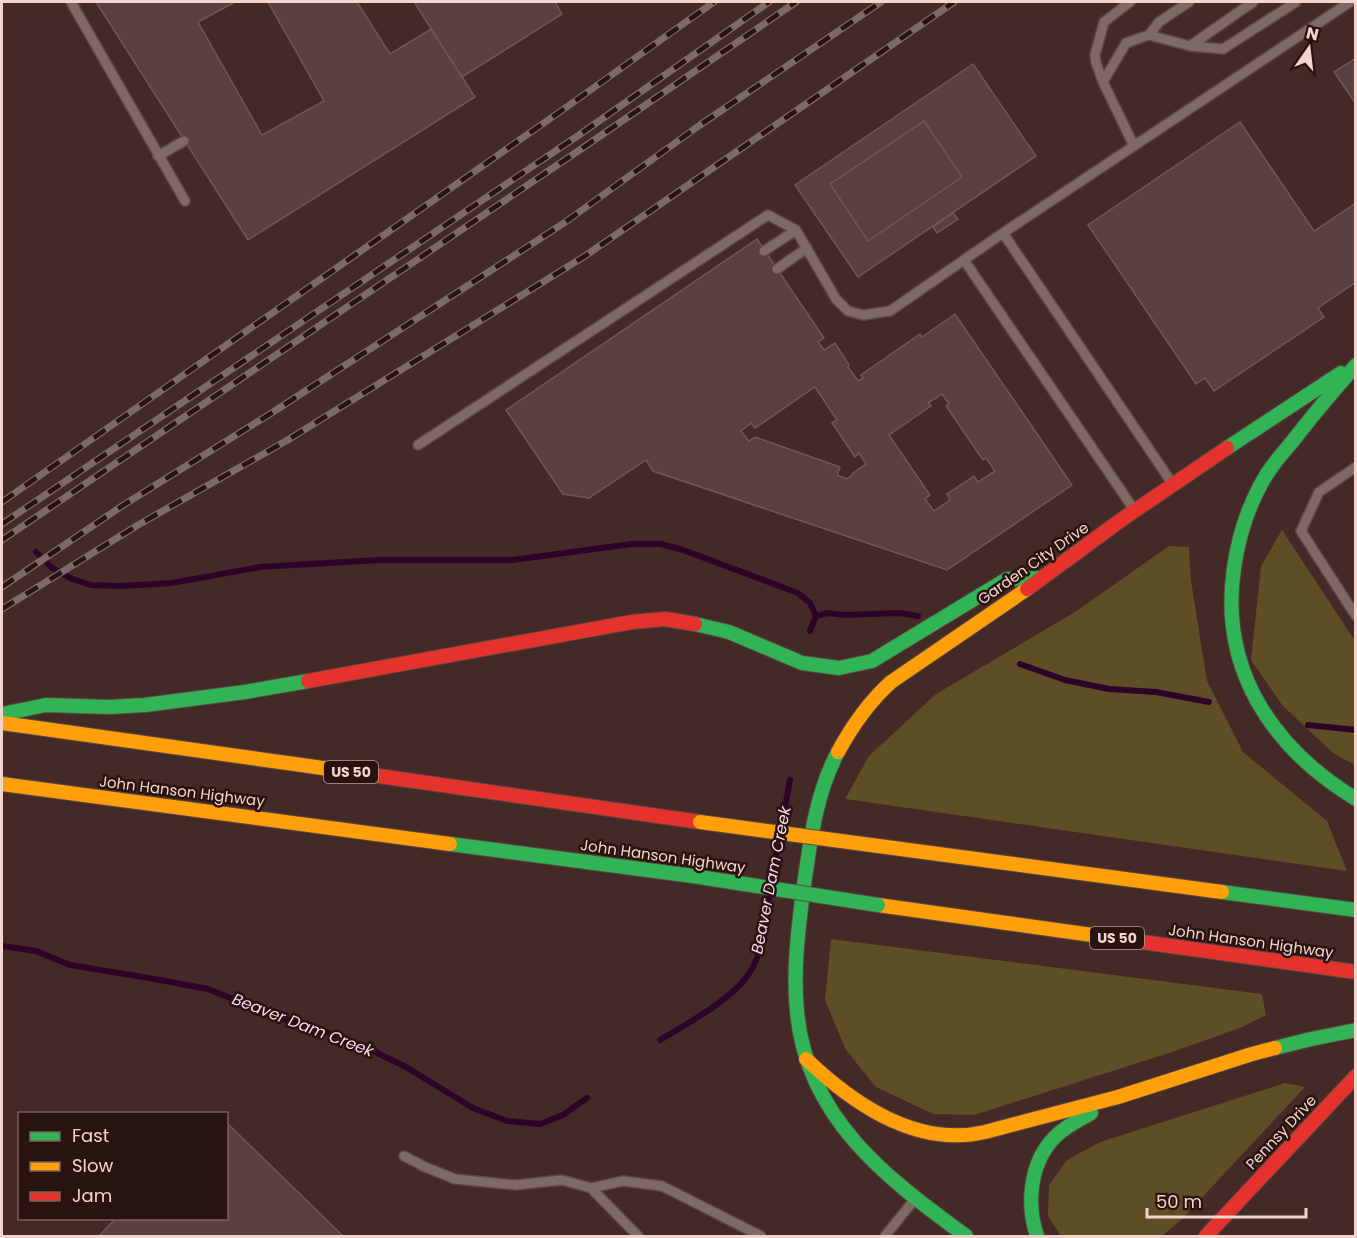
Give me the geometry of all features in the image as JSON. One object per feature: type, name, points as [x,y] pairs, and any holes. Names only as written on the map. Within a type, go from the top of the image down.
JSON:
[{"type":"main road","name":"Garden City Drive","points":[[966,1236],[885,1173],[855,1143],[835,1117],[806,1059],[795,984],[796,943],[808,855],[817,809],[829,769],[853,728],[885,687],[1135,511],[1356,364]]},
{"type":"main road","points":[[1356,364],[1266,475],[1248,510],[1233,571],[1230,616],[1237,654],[1254,698],[1269,722],[1318,774],[1356,799]]},
{"type":"main road","points":[[2,714],[45,705],[109,707],[145,705],[245,692],[652,620],[678,620],[708,626],[729,632],[802,663],[839,668],[872,661],[1007,579],[1041,578]]},
{"type":"main road","name":"US 50","points":[[2,723],[700,822],[1356,910]]},
{"type":"main road","name":"John Hanson Highway","points":[[2,784],[693,876],[878,905],[1356,972]]},
{"type":"main road","points":[[806,1059],[841,1090],[884,1118],[926,1132],[967,1135],[1118,1097],[1252,1054],[1356,1030]]},
{"type":"main road","name":"Pennsy Drive","points":[[1206,1236],[1352,1080]]},
{"type":"main road","points":[[1037,1236],[1030,1211],[1037,1165],[1044,1150],[1054,1137],[1067,1127],[1118,1097]]},
{"type":"lane","points":[[71,2],[185,201]]},
{"type":"lane","points":[[1130,2],[1104,22],[1095,54],[1102,82],[1134,146]]},
{"type":"lane","points":[[1149,35],[1159,22],[1189,2]]},
{"type":"lane","points":[[1190,45],[1253,2]]},
{"type":"lane","points":[[1102,82],[1126,43],[1149,35],[1190,45],[1223,49],[1296,2]]},
{"type":"lane","points":[[418,445],[768,215],[796,230],[836,299],[848,311],[863,315],[890,311],[1350,2]]},
{"type":"lane","points":[[159,156],[184,141]]},
{"type":"lane","points":[[764,250],[796,230]]},
{"type":"lane","points":[[1003,233],[1173,485]]},
{"type":"lane","points":[[777,269],[807,248]]},
{"type":"lane","points":[[964,260],[1135,511]]},
{"type":"lane","points":[[1356,467],[1319,492],[1301,531],[1356,616]]},
{"type":"lane","points":[[404,1155],[425,1167],[455,1179],[515,1185],[562,1180],[591,1188],[623,1181],[662,1186],[760,1236]]},
{"type":"lane","points":[[591,1188],[638,1236]]},
{"type":"lane","points":[[885,1236],[915,1198]]},
{"type":"shaded area","points":[[1282,530],[1355,641],[1355,765],[1333,753],[1282,705],[1251,660],[1261,566]]},
{"type":"shaded area","points":[[1169,546],[1189,547],[1191,581],[1207,681],[1243,752],[1327,821],[1347,871],[845,799],[869,756],[936,694],[1075,612]]},
{"type":"shaded area","points":[[831,939],[1262,994],[1266,1015],[1240,1028],[1172,1052],[974,1115],[933,1114],[876,1087],[846,1050],[825,1000]]},
{"type":"shaded area","points":[[1285,1083],[1305,1087],[1182,1219],[1162,1236],[1061,1236],[1048,1216],[1049,1185],[1067,1160],[1100,1142]]},
{"type":"building","points":[[96,2],[235,2],[198,22],[262,135],[324,101],[268,2],[357,2],[390,54],[431,29],[475,97],[248,240]]},
{"type":"building","points":[[414,2],[555,2],[562,14],[462,77]]},
{"type":"building","points":[[1356,58],[1356,104],[1334,72]]},
{"type":"building","points":[[973,64],[1036,156],[858,277],[795,185]],"holes":[[[924,121],[962,177],[868,241],[830,184]]]},
{"type":"building","points":[[924,121],[962,177],[868,241],[830,184]]},
{"type":"building","points":[[1240,122],[1314,231],[1356,203],[1356,282],[1318,308],[1324,317],[1214,391],[1205,378],[1196,384],[1088,225]]},
{"type":"building","points":[[953,213],[958,219],[937,233],[933,227]]},
{"type":"building","points":[[757,239],[824,338],[818,342],[824,350],[835,343],[858,381],[863,378],[861,375],[920,334],[922,337],[955,314],[1072,485],[947,570],[653,471],[646,460],[589,498],[563,494],[506,410]],"holes":[[[815,387],[837,420],[832,423],[855,457],[859,453],[866,464],[847,479],[837,475],[840,467],[755,437],[749,441],[741,431],[751,423],[755,428]],[[942,394],[949,404],[946,406],[983,460],[986,458],[995,471],[978,482],[974,476],[947,494],[950,500],[934,511],[925,499],[930,495],[889,435],[931,406],[928,403]]]},
{"type":"building","points":[[228,1124],[343,1236],[99,1236],[114,1220],[228,1220]]},
{"type":"waterway","points":[[36,552],[52,568],[72,579],[91,585],[120,586],[172,583],[260,567],[378,560],[513,560],[631,544],[661,544],[798,593],[810,603],[816,616]]},
{"type":"waterway","name":"Beaver Dam Creek","points":[[810,631],[816,616],[828,613],[845,615],[899,613],[918,616]]},
{"type":"waterway","name":"Beaver Dam Creek","points":[[1020,664],[1065,680],[1109,689],[1156,692],[1209,702]]},
{"type":"waterway","name":"Beaver Dam Creek","points":[[1308,725],[1356,730]]},
{"type":"waterway","name":"Beaver Dam Creek","points":[[782,824],[790,780]]},
{"type":"waterway","name":"Beaver Dam Creek","points":[[772,880],[778,843]]},
{"type":"waterway","name":"Beaver Dam Creek","points":[[660,1040],[712,1008],[747,976],[760,948],[769,896]]},
{"type":"waterway","name":"Beaver Dam Creek","points":[[2,946],[36,951],[70,965],[208,989],[280,1018],[324,1031],[367,1048],[406,1067],[473,1108],[507,1121],[540,1124],[563,1115],[587,1098]]},
{"type":"railway","points":[[2,502],[714,2]]},
{"type":"railway","points":[[2,524],[579,135],[769,2]]},
{"type":"railway","points":[[2,540],[796,2]]},
{"type":"railway","points":[[2,587],[125,504],[270,414],[564,223],[700,125],[881,2]]},
{"type":"railway","points":[[2,609],[138,525],[286,441],[585,256],[954,2]]},
{"type":"traffic: fast","points":[[1356,365],[1279,458],[1260,486],[1243,526],[1234,568],[1231,605],[1235,640],[1244,672],[1258,702],[1299,756],[1326,779],[1356,799]]},
{"type":"traffic: fast","points":[[1227,448],[1341,373]]},
{"type":"traffic: fast","points":[[695,624],[729,632],[802,663],[839,668],[872,661],[1007,579],[1041,578]]},
{"type":"traffic: fast","points":[[2,714],[46,705],[109,707],[145,705],[308,681]]},
{"type":"traffic: fast","points":[[838,752],[830,768],[814,820],[799,921],[796,996],[804,1049],[816,1083],[833,1113],[855,1142],[907,1191],[966,1236]]},
{"type":"traffic: fast","points":[[450,844],[693,876]]},
{"type":"traffic: fast","points":[[693,876],[878,905]]},
{"type":"traffic: fast","points":[[1222,892],[1356,910]]},
{"type":"traffic: fast","points":[[1275,1048],[1356,1030]]},
{"type":"traffic: fast","points":[[1037,1236],[1031,1196],[1041,1158],[1047,1146],[1060,1132],[1091,1113]]},
{"type":"traffic: slow","points":[[838,752],[862,714],[891,682],[1027,589]]},
{"type":"traffic: slow","points":[[2,723],[330,769]]},
{"type":"traffic: slow","points":[[2,784],[450,844]]},
{"type":"traffic: slow","points":[[700,822],[871,845]]},
{"type":"traffic: slow","points":[[871,845],[1222,892]]},
{"type":"traffic: slow","points":[[878,905],[1121,939]]},
{"type":"traffic: slow","points":[[806,1059],[844,1091],[887,1118],[911,1128],[935,1134],[960,1135],[985,1132],[1118,1097],[1275,1048]]},
{"type":"traffic: jam","points":[[1027,589],[1121,520],[1227,448]]},
{"type":"traffic: jam","points":[[308,681],[632,622],[665,619],[695,624]]},
{"type":"traffic: jam","points":[[330,769],[700,822]]},
{"type":"traffic: jam","points":[[1121,939],[1356,972]]},
{"type":"traffic: jam","points":[[1206,1236],[1356,1076]]}]
